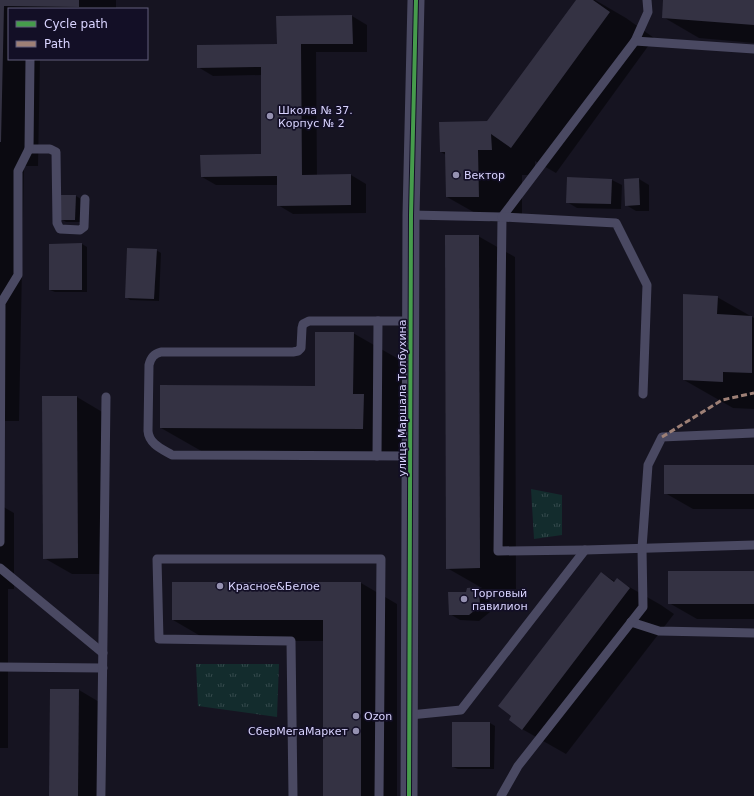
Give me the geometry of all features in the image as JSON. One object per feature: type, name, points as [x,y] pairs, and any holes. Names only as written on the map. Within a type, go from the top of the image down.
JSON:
[{"type":"street","name":"улица Маршала Толбухина","points":[[408,796],[410,715],[411,215],[416,0]]},
{"type":"lane","points":[[647,0],[648,12],[635,41],[502,217],[498,551],[754,545]]},
{"type":"lane","points":[[635,41],[754,49]]},
{"type":"lane","points":[[0,542],[1,303],[18,274],[18,171],[30,149],[30,60]]},
{"type":"lane","points":[[30,149],[50,149],[56,152],[57,223],[60,229],[80,230],[84,227],[85,199]]},
{"type":"lane","points":[[411,215],[502,217],[616,223],[647,285],[643,394]]},
{"type":"lane","points":[[377,456],[378,321]]},
{"type":"lane","points":[[411,321],[306,322],[302,328],[301,348],[293,352],[161,352],[150,358],[148,372],[149,436],[156,446],[172,455],[411,456]]},
{"type":"lane","points":[[101,796],[106,397]]},
{"type":"lane","points":[[501,796],[518,766],[643,607],[642,548],[648,465],[662,437],[754,433]]},
{"type":"lane","points":[[410,715],[461,710],[585,550]]},
{"type":"lane","points":[[293,796],[291,641],[159,639],[157,559],[381,559],[379,796]]},
{"type":"lane","points":[[0,568],[103,653]]},
{"type":"lane","points":[[631,622],[659,631],[754,633]]},
{"type":"lane","points":[[0,667],[103,668]]},
{"type":"green space","points":[[531,489],[562,495],[562,535],[534,539]]},
{"type":"green space","points":[[196,664],[279,664],[277,717],[198,706]]},
{"type":"building","points":[[0,0],[79,0],[79,7],[4,6],[1,142],[0,142]]},
{"type":"building","points":[[576,0],[593,0],[610,12],[511,148],[491,134],[492,150],[478,150],[479,197],[446,197],[445,152],[440,152],[439,122],[487,121]]},
{"type":"building","points":[[663,0],[754,0],[754,25],[662,18]]},
{"type":"building","points":[[352,15],[353,44],[301,44],[302,175],[351,174],[351,205],[277,206],[277,176],[201,177],[200,155],[261,154],[261,67],[197,68],[197,45],[277,44],[276,16]]},
{"type":"building","points":[[567,177],[612,179],[611,204],[566,203]]},
{"type":"building","points":[[639,178],[640,205],[625,206],[624,179]]},
{"type":"building","points":[[61,195],[76,195],[75,220],[60,220]]},
{"type":"building","points":[[445,235],[479,235],[480,568],[446,569]]},
{"type":"building","points":[[82,243],[82,290],[49,290],[49,244]]},
{"type":"building","points":[[127,248],[157,249],[154,299],[125,298]]},
{"type":"building","points":[[683,294],[718,296],[717,314],[752,316],[752,373],[723,372],[723,382],[683,380]]},
{"type":"building","points":[[315,332],[354,332],[353,394],[364,394],[363,429],[160,428],[160,385],[315,386]]},
{"type":"building","points":[[42,396],[77,396],[78,558],[43,559]]},
{"type":"building","points":[[664,465],[754,465],[754,494],[664,494]]},
{"type":"building","points":[[668,571],[754,571],[754,604],[668,604]]},
{"type":"building","points":[[601,572],[614,582],[617,578],[630,588],[522,730],[509,720],[511,716],[498,706]]},
{"type":"building","points":[[172,582],[361,582],[361,796],[323,796],[323,620],[172,620]]},
{"type":"building","name":"Торговый павилион","points":[[479,587],[480,606],[469,615],[449,615],[448,592],[466,592],[467,588]]},
{"type":"building","points":[[50,689],[79,689],[78,796],[49,796]]},
{"type":"building","points":[[452,722],[490,722],[490,767],[452,767]]},
{"type":"marked path","points":[[662,437],[722,400],[754,393]]},
{"type":"cycle path","points":[[409,796],[411,215],[416,0]]},
{"type":"place","name":"Школа № 37. Корпус № 2","points":[[270,116]]},
{"type":"place","name":"Вектор","points":[[456,175]]},
{"type":"place","name":"Красное&Белое","points":[[220,586]]},
{"type":"place","name":"Торговый павилион","points":[[464,599]]},
{"type":"place","name":"Ozon","points":[[356,716]]},
{"type":"place","name":"СберМегаМаркет","points":[[356,731]]}]
